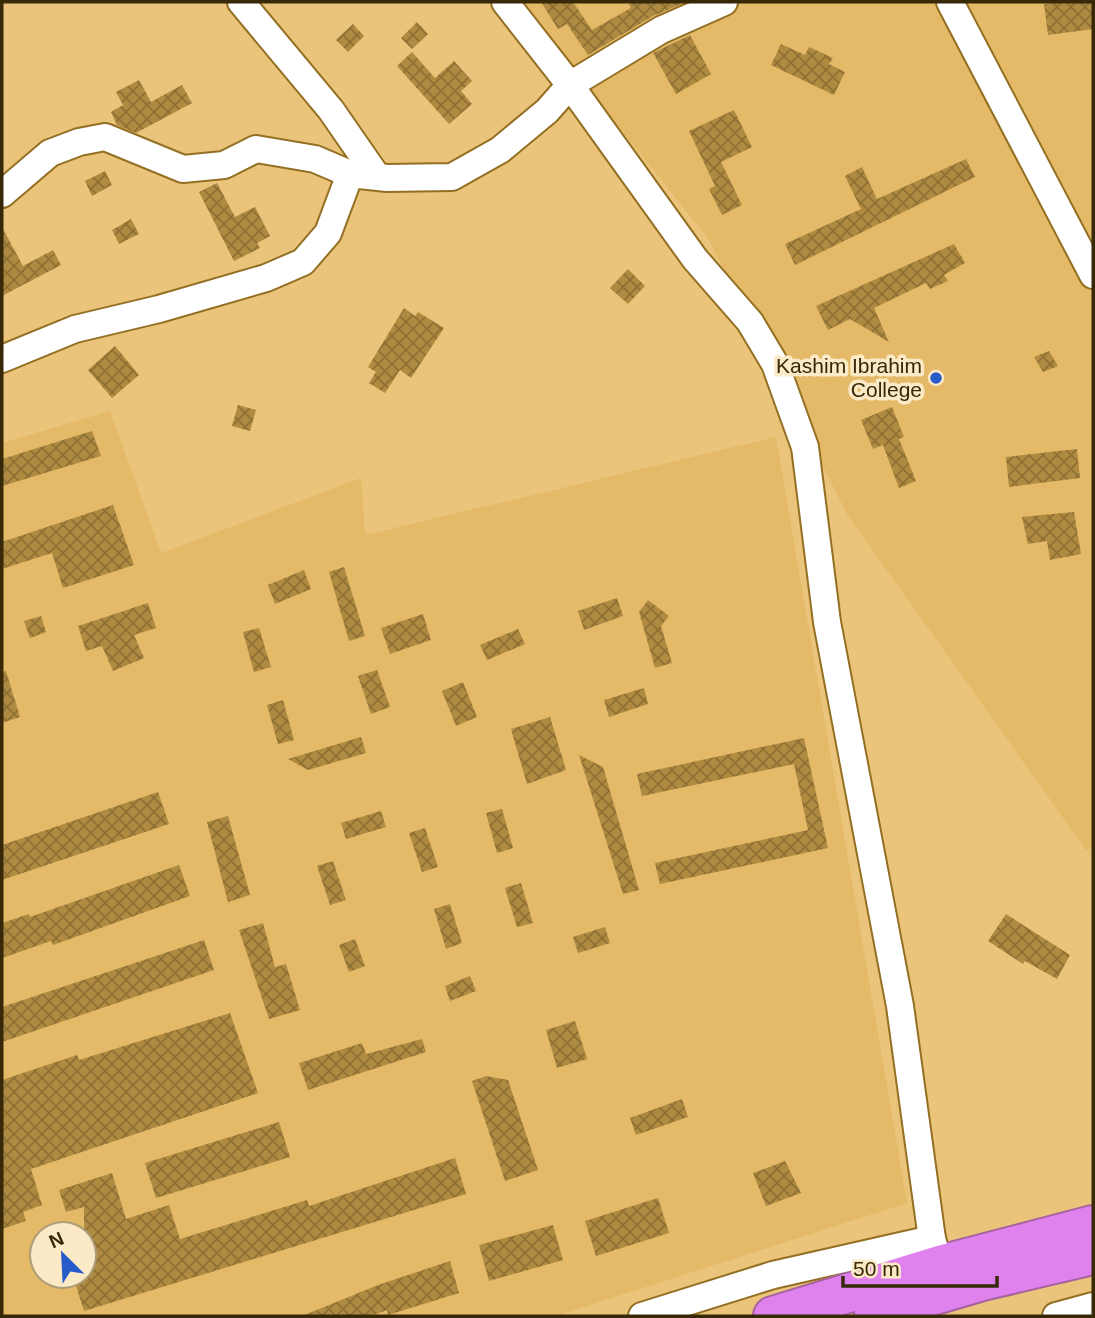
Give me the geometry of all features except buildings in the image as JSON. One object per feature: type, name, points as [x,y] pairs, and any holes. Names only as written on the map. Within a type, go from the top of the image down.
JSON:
[{"type":"highway","points":[[773,1316],[936,1252],[1093,1225]]},
{"type":"highway","points":[[862,1316],[982,1281],[1093,1255]]},
{"type":"street","points":[[241,2],[331,110],[363,174]]},
{"type":"street","points":[[505,2],[570,85],[695,259],[750,322],[775,364],[806,447],[827,622],[900,1006],[936,1252],[773,1275],[642,1316]]},
{"type":"street","points":[[2,194],[50,153],[79,142],[105,137],[183,169],[224,165],[256,149],[315,159],[363,174],[387,178],[452,177],[500,150],[547,111],[570,85],[661,30],[724,2]]},
{"type":"street","points":[[950,2],[1093,275]]},
{"type":"street","points":[[2,359],[75,329],[159,309],[266,278],[303,262],[328,233],[363,174]]},
{"type":"street","points":[[1056,1316],[1093,1306]]},
{"type":"shaded area","name":"Kashim Ibrahim College","points":[[520,2],[1093,2],[1093,848],[1086,850],[848,516],[709,240]]},
{"type":"shaded area","points":[[110,411],[161,553],[361,478],[365,535],[776,437],[907,1203],[556,1316],[2,1316],[2,443]]},
{"type":"place","name":"Kashim Ibrahim College","points":[[936,378]]}]
